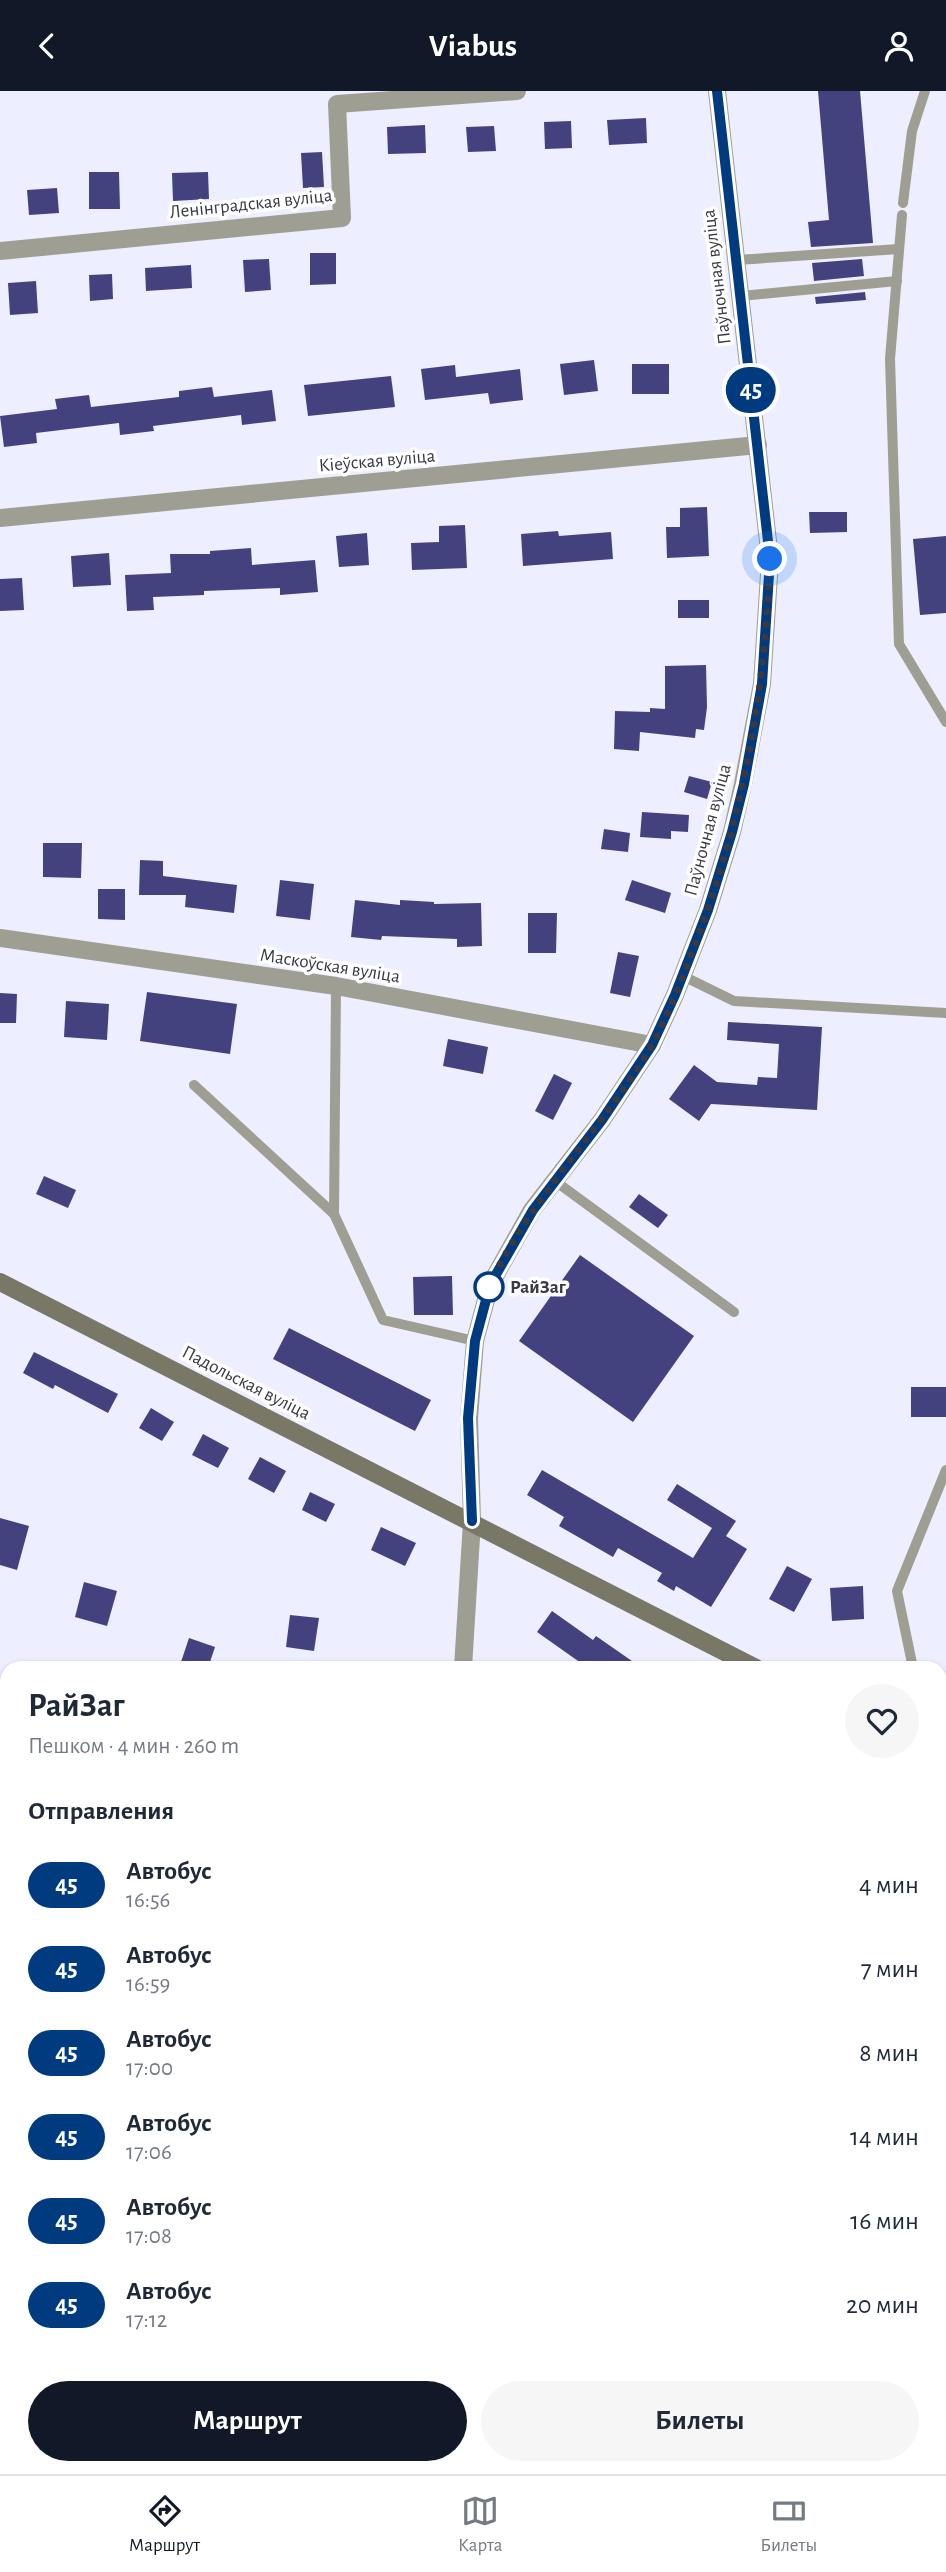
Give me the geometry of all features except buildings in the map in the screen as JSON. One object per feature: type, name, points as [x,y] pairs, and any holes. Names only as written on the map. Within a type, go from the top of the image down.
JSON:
[{"type":"main road","name":"Падольская вуліца","points":[[0,1282],[742,1661]]},
{"type":"street","name":"Ленінградская вуліца","points":[[0,251],[342,218],[337,98],[517,91]]},
{"type":"street","name":"Паўночная вуліца","points":[[472,1521],[468,1418],[475,1341],[490,1285],[533,1210],[602,1120],[652,1045],[683,976],[708,910],[732,832],[744,784],[762,684],[770,559],[717,91]]},
{"type":"street","name":"Кіеўская вуліца","points":[[0,518],[758,445]]},
{"type":"street","name":"Маскоўская вуліца","points":[[0,938],[336,986],[652,1045]]},
{"type":"street","points":[[463,1661],[472,1521]]},
{"type":"lane","points":[[925,91],[912,131],[890,359],[899,644],[946,722]]},
{"type":"lane","points":[[737,260],[899,249]]},
{"type":"lane","points":[[741,296],[897,281]]},
{"type":"lane","points":[[683,976],[734,1001],[946,1013]]},
{"type":"lane","points":[[334,1214],[336,986]]},
{"type":"lane","points":[[194,1085],[334,1214],[383,1320],[475,1341]]},
{"type":"lane","points":[[555,1181],[734,1312]]},
{"type":"lane","points":[[912,1661],[897,1591],[946,1470]]},
{"type":"bus line","name":"45","points":[[472,1521],[468,1418],[475,1341],[490,1285],[533,1210],[602,1120],[652,1045],[675,995],[708,910],[732,832],[744,784],[762,684],[770,559],[717,91]]},
{"type":"place","name":"РайЗаг","points":[[489,1287]]},
{"type":"route","points":[[489,1287],[533,1210],[602,1120],[652,1045],[696,942],[732,832],[744,784],[762,684],[770,559]]}]
